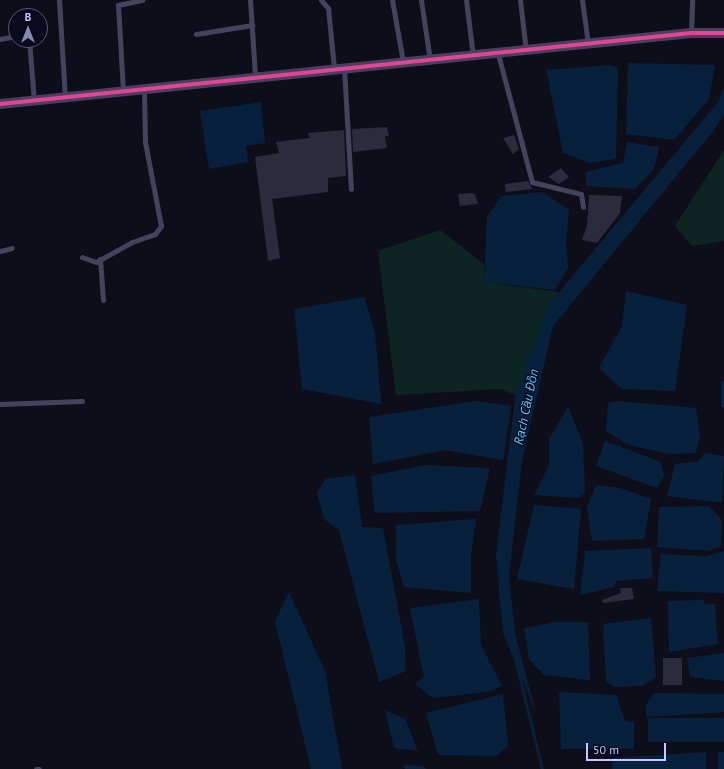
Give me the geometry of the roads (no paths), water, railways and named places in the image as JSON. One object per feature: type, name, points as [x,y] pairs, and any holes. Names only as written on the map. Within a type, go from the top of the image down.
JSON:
[{"type":"street","points":[[0,104],[255,76],[498,54],[691,33],[724,33]]},
{"type":"lane","points":[[59,0],[65,97]]},
{"type":"lane","points":[[123,91],[118,5],[142,0]]},
{"type":"lane","points":[[250,0],[255,76]]},
{"type":"lane","points":[[321,0],[328,8],[339,68],[351,189]]},
{"type":"lane","points":[[392,0],[402,62]]},
{"type":"lane","points":[[421,0],[430,60]]},
{"type":"lane","points":[[466,0],[473,56]]},
{"type":"lane","points":[[520,0],[526,51]]},
{"type":"lane","points":[[582,0],[588,44]]},
{"type":"lane","points":[[691,33],[692,0]]},
{"type":"lane","points":[[196,34],[252,25]]},
{"type":"lane","points":[[30,48],[34,101]]},
{"type":"lane","points":[[498,54],[532,182],[581,194],[583,207]]},
{"type":"lane","points":[[82,257],[96,262],[132,242],[155,234],[161,226],[145,142],[144,88]]},
{"type":"lane","points":[[0,251],[12,248]]},
{"type":"lane","points":[[100,259],[103,300]]},
{"type":"lane","points":[[0,404],[82,401]]},
{"type":"water","points":[[628,63],[715,65],[709,99],[674,140],[626,134]]},
{"type":"water","points":[[611,65],[618,68],[616,159],[589,163],[563,153],[546,70]]},
{"type":"water","points":[[724,88],[724,114],[714,130],[553,326],[522,461],[509,576],[515,634],[536,713],[503,633],[496,555],[516,391],[550,303],[718,102]]},
{"type":"water","points":[[261,102],[265,143],[246,146],[248,162],[209,169],[200,111]]},
{"type":"water","points":[[627,142],[659,147],[654,169],[635,189],[586,186],[586,172],[623,163]]},
{"type":"water","points":[[543,192],[569,210],[566,243],[568,268],[555,290],[484,282],[487,217],[501,196]]},
{"type":"water","points":[[626,291],[687,305],[675,391],[622,389],[599,368],[622,326]]},
{"type":"water","points":[[364,297],[375,332],[381,404],[302,389],[294,309]]},
{"type":"water","points":[[721,381],[724,381],[724,407],[721,407]]},
{"type":"water","points":[[476,401],[511,406],[503,460],[445,450],[373,464],[369,417]]},
{"type":"water","points":[[618,401],[696,408],[700,435],[696,453],[669,454],[629,445],[606,431],[608,403]]},
{"type":"water","points":[[568,407],[583,443],[585,493],[579,498],[534,495],[549,465],[549,439]]},
{"type":"water","points":[[605,441],[661,462],[664,476],[657,488],[596,466]]},
{"type":"water","points":[[705,453],[724,456],[722,503],[667,496],[675,464],[698,461]]},
{"type":"water","points":[[426,465],[490,468],[480,511],[375,513],[371,476]]},
{"type":"water","points":[[355,475],[362,527],[383,528],[405,646],[406,671],[379,682],[339,530],[324,519],[317,493],[325,479]]},
{"type":"water","points":[[596,485],[620,488],[651,499],[644,539],[592,541],[587,508]]},
{"type":"water","points":[[534,505],[581,509],[574,589],[517,579]]},
{"type":"water","points":[[709,506],[722,520],[721,546],[708,551],[657,547],[659,507]]},
{"type":"water","points":[[476,519],[471,554],[471,593],[404,587],[396,560],[396,525]]},
{"type":"water","points":[[651,548],[653,578],[616,581],[614,587],[580,595],[585,551]]},
{"type":"water","points":[[724,551],[724,593],[657,591],[661,554],[707,556]]},
{"type":"water","points":[[289,592],[325,671],[342,769],[311,769],[275,621]]},
{"type":"water","points":[[479,599],[481,645],[502,686],[487,692],[433,698],[415,684],[424,677],[410,608]]},
{"type":"water","points":[[703,600],[705,604],[715,604],[718,644],[669,652],[668,601]]},
{"type":"water","points":[[651,618],[656,677],[642,686],[614,687],[606,682],[603,624]]},
{"type":"water","points":[[556,622],[588,622],[590,680],[544,675],[529,660],[524,628]]},
{"type":"water","points":[[724,653],[724,681],[690,677],[687,658]]},
{"type":"water","points":[[559,692],[616,695],[625,721],[634,722],[634,749],[561,749]]},
{"type":"water","points":[[654,693],[724,694],[724,712],[646,717],[646,705]]},
{"type":"water","points":[[503,694],[508,746],[496,756],[438,755],[426,713]]},
{"type":"water","points":[[385,710],[405,719],[418,751],[394,748]]},
{"type":"water","points":[[648,718],[724,718],[724,742],[648,742]]},
{"type":"water","points":[[706,752],[706,769],[612,769],[613,758]]},
{"type":"water","points":[[718,752],[724,752],[724,769],[718,769]]},
{"type":"water","points":[[404,765],[424,766],[426,769],[405,769]]},
{"type":"waterway","name":"Rạch Cầu Đồn","points":[[516,663],[542,769]]}]
